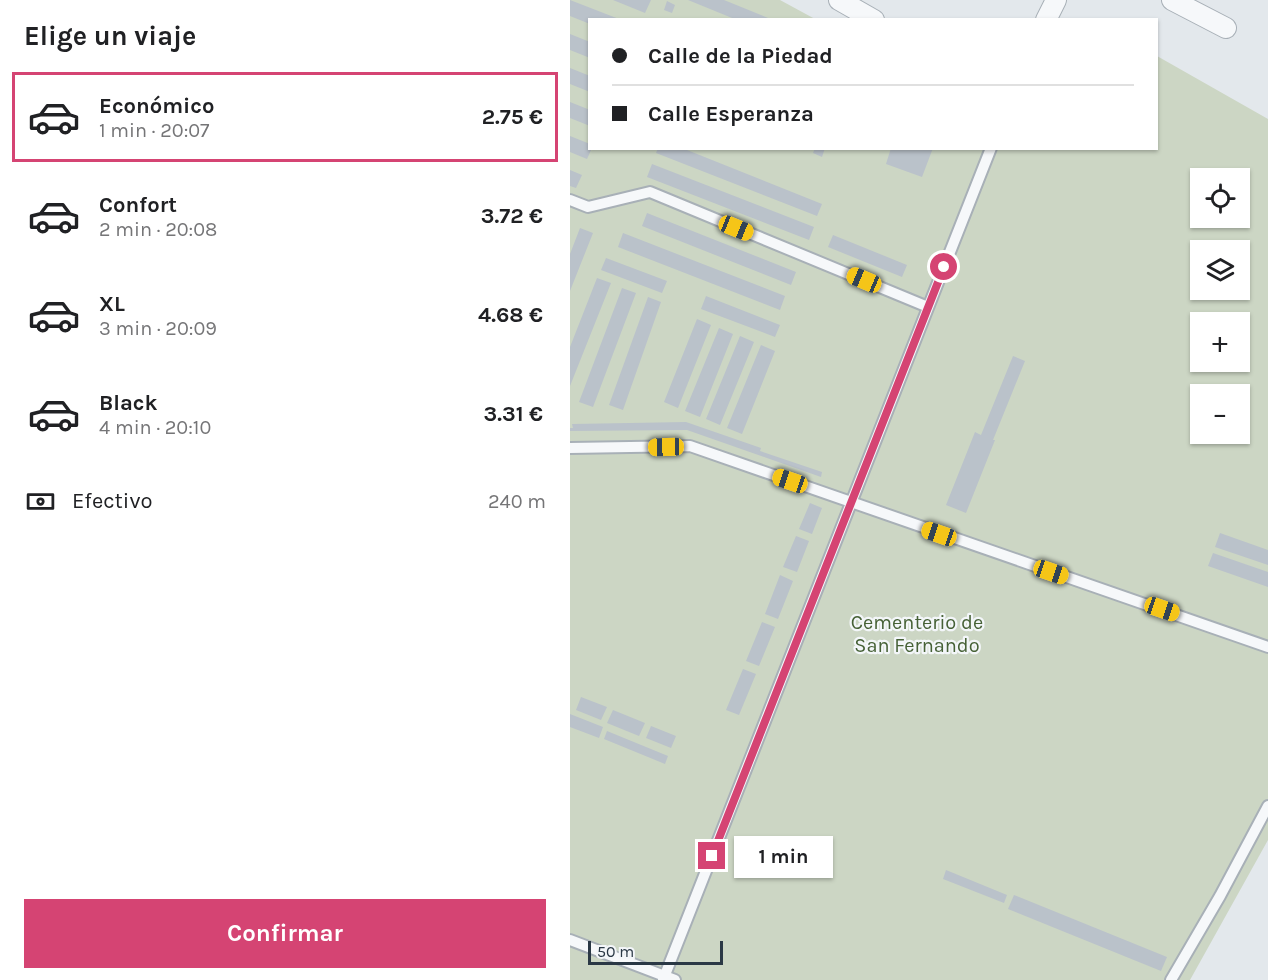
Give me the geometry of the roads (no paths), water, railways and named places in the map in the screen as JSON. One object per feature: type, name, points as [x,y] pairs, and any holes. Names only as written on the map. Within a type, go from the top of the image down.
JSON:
[{"type":"street","points":[[839,0],[870,18]]},
{"type":"street","points":[[1047,18],[1056,0]]},
{"type":"street","points":[[1172,0],[1226,28]]},
{"type":"lane","points":[[570,940],[668,979],[748,762],[990,150]]},
{"type":"lane","points":[[570,200],[588,207],[650,192],[928,307]]},
{"type":"lane","points":[[570,448],[690,446],[1268,646]]},
{"type":"lane","points":[[1171,980],[1220,896],[1268,806]]},
{"type":"park label","name":"Cementerio de San Fernando","points":[[917,634]]}]
